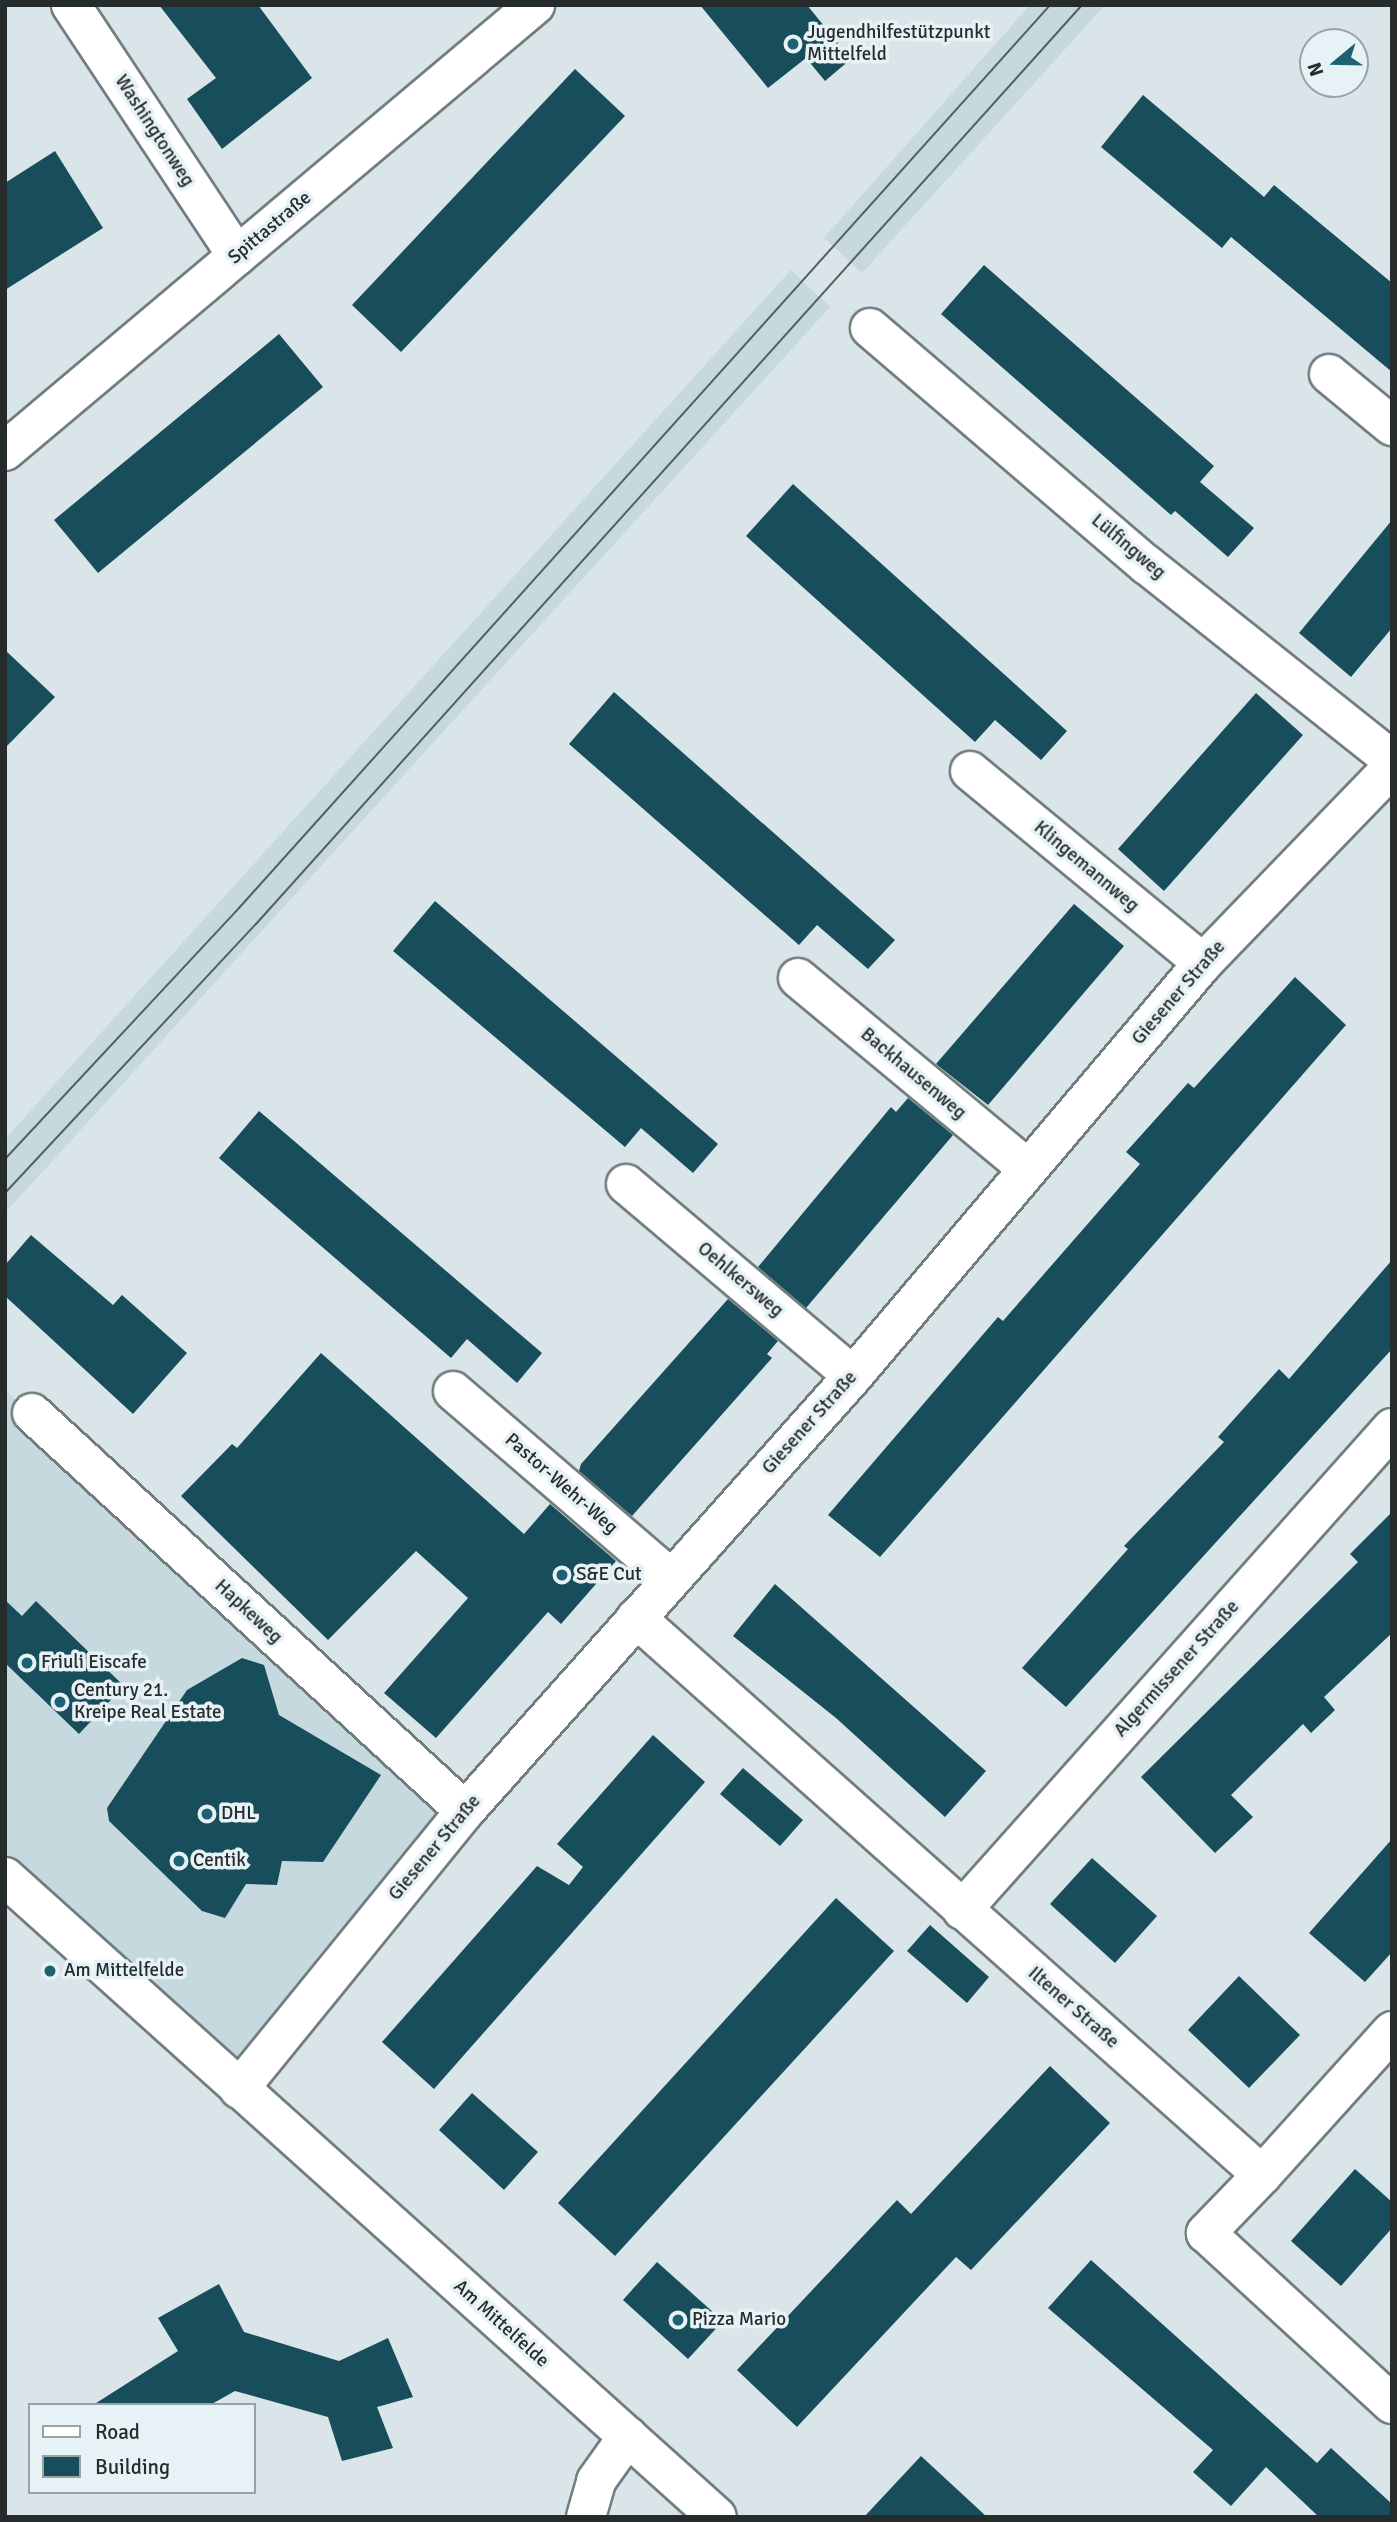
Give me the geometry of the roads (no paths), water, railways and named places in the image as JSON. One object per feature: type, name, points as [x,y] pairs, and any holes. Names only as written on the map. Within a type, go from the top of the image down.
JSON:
[{"type":"street","name":"Washingtonweg","points":[[71,5],[237,256]]},
{"type":"street","name":"Spittastraße","points":[[5,451],[237,256],[521,9]]},
{"type":"street","name":"Lülfingweg","points":[[870,328],[1147,565],[1392,760]]},
{"type":"street","points":[[1329,374],[1392,426]]},
{"type":"street","name":"Giesener Straße","points":[[239,2089],[465,1811],[669,1577],[853,1376],[1203,963],[1392,767]]},
{"type":"street","name":"Klingemannweg","points":[[970,771],[1203,963]]},
{"type":"street","name":"Backhausenweg","points":[[798,978],[1028,1169]]},
{"type":"street","name":"Oehlkersweg","points":[[626,1184],[853,1376]]},
{"type":"street","name":"Pastor-Wehr-Weg","points":[[453,1391],[669,1577]]},
{"type":"street","name":"Hapkeweg","points":[[32,1413],[465,1811]]},
{"type":"street","name":"Algermissener Straße","points":[[962,1910],[1392,1428]]},
{"type":"street","name":"Iltener Straße","points":[[636,1618],[1262,2175]]},
{"type":"street","name":"Am Mittelfelde","points":[[5,1877],[717,2517]]},
{"type":"street","points":[[1392,2031],[1206,2233],[1392,2404]]},
{"type":"street","points":[[586,2517],[596,2481],[628,2437]]},
{"type":"tram line","points":[[5,1159],[239,908],[1050,5]]},
{"type":"tram line","points":[[5,1193],[256,924],[1082,5]]},
{"type":"place","name":"Jugendhilfestützpunkt Mittelfeld","points":[[793,44]]},
{"type":"place","name":"S&E Cut","points":[[562,1575]]},
{"type":"place","name":"Friuli Eiscafe","points":[[27,1663]]},
{"type":"place","name":"Century 21. Kreipe Real Estate","points":[[60,1702]]},
{"type":"place","name":"DHL","points":[[207,1814]]},
{"type":"place","name":"Centik","points":[[179,1861]]},
{"type":"place","name":"Am Mittelfelde","points":[[50,1971]]},
{"type":"place","name":"Pizza Mario","points":[[678,2320]]}]
